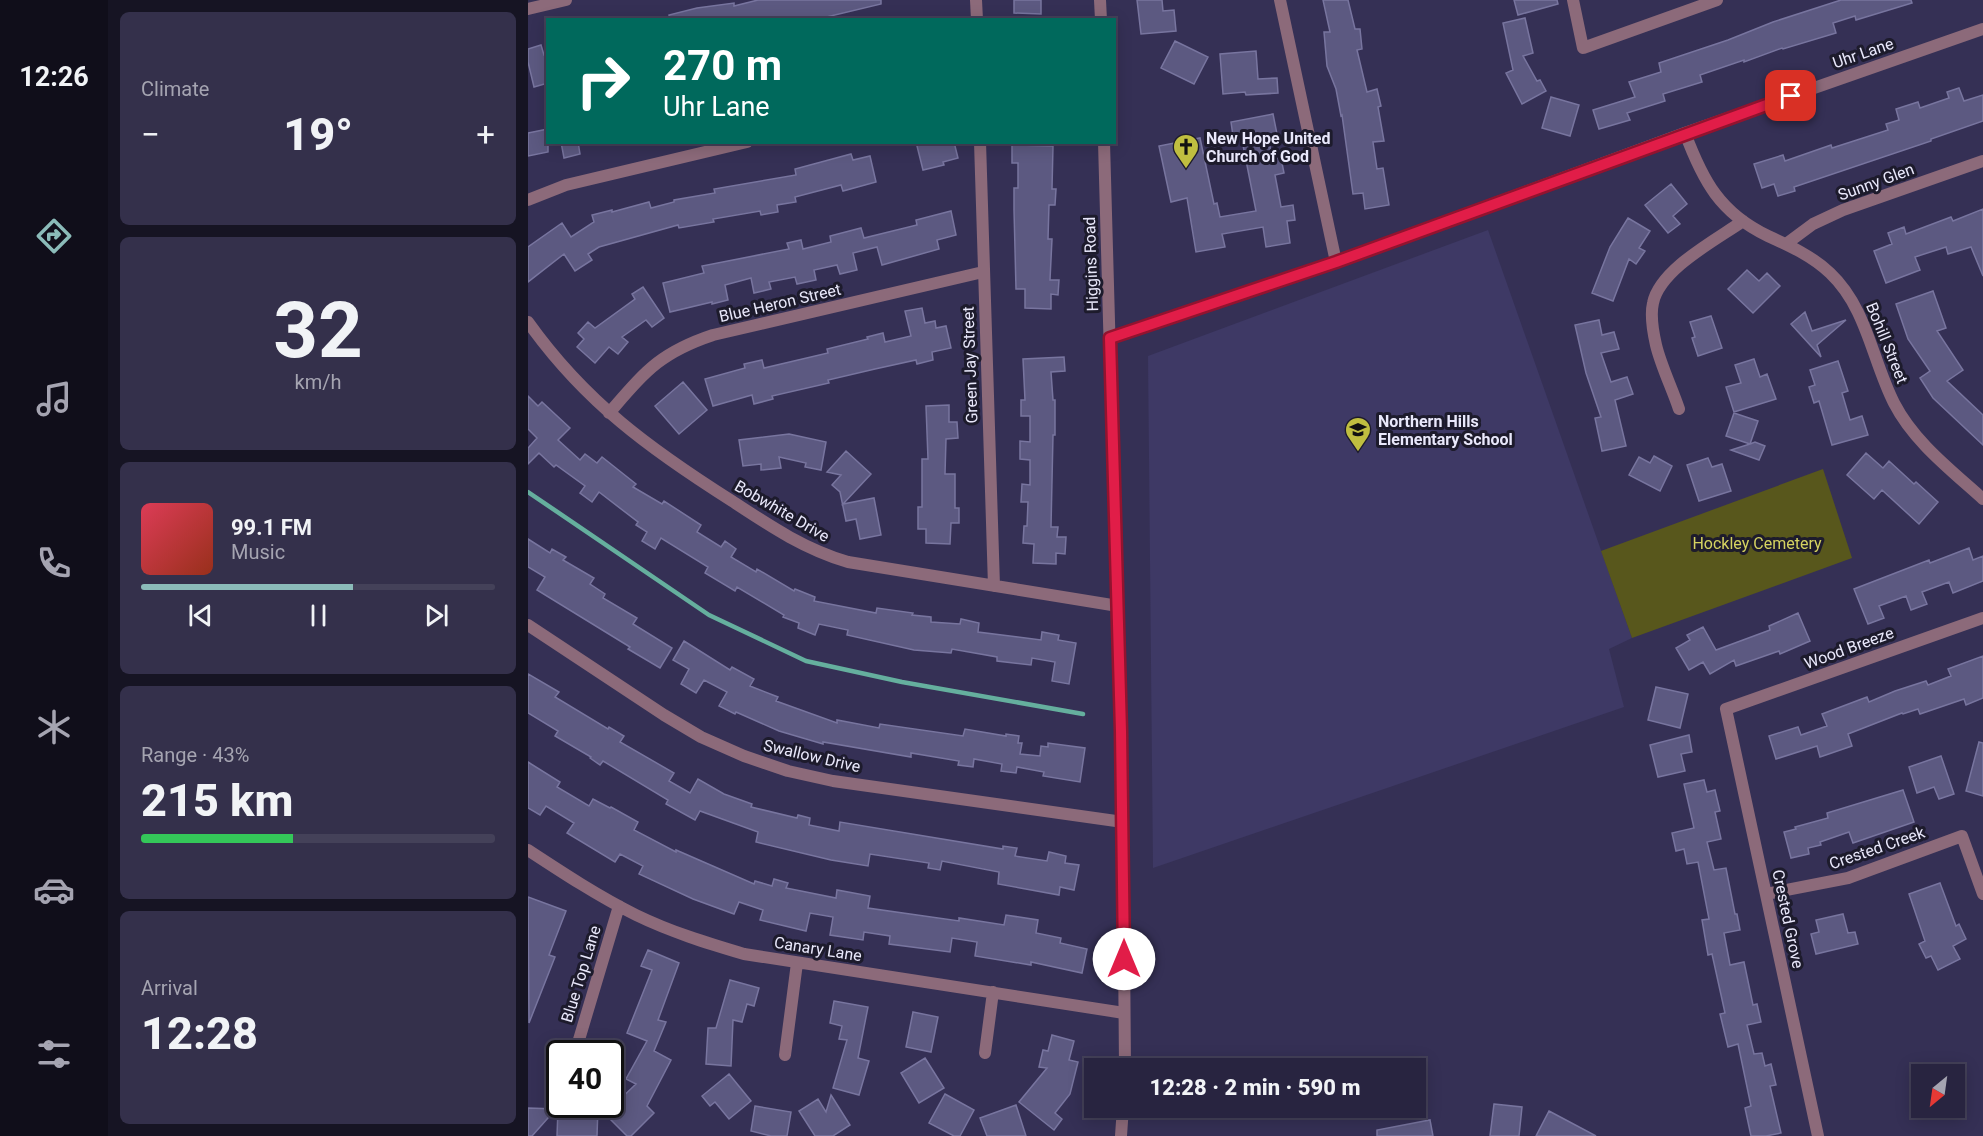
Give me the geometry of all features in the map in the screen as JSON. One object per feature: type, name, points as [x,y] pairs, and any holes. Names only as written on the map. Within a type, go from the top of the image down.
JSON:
[{"type":"street","points":[[528,9],[566,0]]},
{"type":"street","points":[[976,0],[977,18]]},
{"type":"street","points":[[1100,0],[1101,18]]},
{"type":"street","points":[[1280,0],[1336,262]]},
{"type":"street","points":[[1573,0],[1583,48],[1717,0]]},
{"type":"street","name":"Uhr Lane","points":[[1110,338],[1336,262],[1685,133],[1983,29]]},
{"type":"street","name":"Bohill Street","points":[[1685,133],[1707,185],[1727,208],[1743,221],[1819,264],[1840,283],[1862,319],[1893,401],[1902,416],[1924,444],[1983,499]]},
{"type":"street","points":[[528,200],[566,185],[739,144]]},
{"type":"street","name":"Green Jay Street","points":[[980,144],[994,586]]},
{"type":"street","name":"Higgins Road","points":[[1104,144],[1123,822],[1125,1058]]},
{"type":"street","name":"Sunny Glen","points":[[1786,244],[1814,224],[1843,210],[1983,161]]},
{"type":"street","points":[[1679,409],[1656,345],[1652,317],[1653,302],[1659,289],[1672,272],[1743,221]]},
{"type":"street","name":"Blue Heron Street","points":[[609,413],[649,368],[661,358],[687,344],[713,335],[983,272]]},
{"type":"street","name":"Bobwhite Drive","points":[[528,322],[542,342],[582,388],[609,413],[673,463],[809,549],[848,562],[1118,606]]},
{"type":"street","name":"Wood Breeze","points":[[1726,709],[1983,618]]},
{"type":"street","name":"Swallow Drive","points":[[528,625],[701,737],[744,756],[777,767],[833,781],[1123,822]]},
{"type":"street","name":"Crested Grove","points":[[1726,709],[1818,1136]]},
{"type":"street","name":"Crested Creek","points":[[1766,894],[1848,878],[1962,836],[1983,894]]},
{"type":"street","name":"Canary Lane","points":[[528,850],[619,906],[689,937],[744,954],[1124,1013]]},
{"type":"street","name":"Blue Top Lane","points":[[579,1040],[619,906]]},
{"type":"street","points":[[785,1055],[797,963]]},
{"type":"street","points":[[985,1053],[993,992]]},
{"type":"street","points":[[1121,1136],[1122,1118]]},
{"type":"shaded area","name":"Northern Hills Elementary School","points":[[1488,230],[1632,638],[1609,649],[1624,707],[1153,868],[1148,356]]},
{"type":"green space","name":"Hockley Cemetery","points":[[1823,469],[1852,558],[1632,638],[1601,551]]},
{"type":"building","points":[[758,0],[881,0],[881,4],[822,18],[670,18],[669,15],[697,8],[734,3],[734,6]]},
{"type":"building","points":[[1014,0],[1041,0],[1041,14],[1014,13]]},
{"type":"building","points":[[1137,0],[1162,0],[1163,11],[1174,10],[1176,31],[1141,34]]},
{"type":"building","points":[[1323,0],[1348,0],[1355,29],[1360,29],[1362,49],[1357,50],[1367,92],[1377,89],[1381,106],[1378,107],[1384,141],[1373,142],[1377,169],[1383,168],[1389,205],[1365,209],[1363,193],[1353,194],[1342,115],[1336,89],[1327,66],[1324,32],[1330,32]]},
{"type":"building","points":[[1514,0],[1557,0],[1558,4],[1518,15]]},
{"type":"building","points":[[1841,0],[1911,0],[1912,3],[1856,20],[1855,16],[1833,23],[1836,33],[1700,75],[1702,82],[1663,94],[1665,101],[1627,113],[1630,120],[1599,129],[1593,110],[1635,97],[1629,82],[1661,72],[1659,63]]},
{"type":"building","points":[[1525,18],[1533,53],[1523,56],[1537,81],[1540,80],[1546,91],[1522,104],[1506,73],[1513,70],[1503,23]]},
{"type":"building","points":[[1175,41],[1208,57],[1194,84],[1161,68]]},
{"type":"building","points":[[541,45],[544,55],[546,54],[546,84],[534,87],[528,62],[528,49]]},
{"type":"building","points":[[1256,51],[1258,79],[1277,78],[1278,93],[1223,94],[1220,54]]},
{"type":"building","points":[[1959,88],[1964,101],[1983,95],[1983,121],[1794,187],[1795,191],[1778,196],[1774,184],[1762,188],[1754,164],[1783,155],[1785,161],[1831,145],[1832,148],[1888,130],[1886,124],[1899,120],[1896,109],[1918,102],[1920,108],[1949,98],[1947,92]]},
{"type":"building","points":[[1551,97],[1579,105],[1570,136],[1542,128]]},
{"type":"building","points":[[1273,114],[1277,134],[1268,135],[1272,159],[1281,158],[1284,173],[1275,175],[1281,207],[1293,205],[1295,220],[1287,221],[1290,243],[1266,247],[1263,227],[1222,234],[1225,247],[1196,252],[1187,198],[1171,202],[1159,146],[1200,138],[1214,204],[1217,203],[1220,217],[1256,211],[1241,135],[1233,136],[1231,122]]},
{"type":"building","points":[[546,129],[548,152],[528,156],[528,133]]},
{"type":"building","points":[[561,144],[578,144],[580,154],[564,158]]},
{"type":"building","points":[[916,144],[954,144],[958,158],[943,162],[944,165],[923,170]]},
{"type":"building","points":[[1012,145],[1053,146],[1052,189],[1056,189],[1055,205],[1049,205],[1048,239],[1052,239],[1050,280],[1059,280],[1058,295],[1051,294],[1051,309],[1025,308],[1025,289],[1016,289],[1014,188],[1018,188],[1018,163],[1012,163]]},
{"type":"building","points":[[851,154],[853,160],[870,156],[876,182],[843,191],[841,185],[795,197],[796,202],[777,205],[778,212],[761,215],[760,211],[713,219],[714,222],[679,228],[678,225],[599,247],[588,254],[592,260],[575,271],[564,254],[528,282],[528,247],[562,223],[571,237],[594,222],[592,215],[649,202],[651,208],[674,202],[674,200],[715,193],[714,189],[796,175],[795,169]]},
{"type":"building","points":[[1671,184],[1687,204],[1673,216],[1680,224],[1668,233],[1645,205]]},
{"type":"building","points":[[1983,209],[1983,276],[1971,247],[1948,254],[1946,247],[1915,257],[1920,270],[1886,283],[1874,251],[1892,244],[1888,233],[1904,227],[1906,234],[1951,217],[1953,221]]},
{"type":"building","points":[[951,211],[956,235],[937,240],[939,249],[882,265],[877,247],[853,253],[857,270],[840,274],[837,265],[814,270],[816,280],[797,284],[795,277],[769,282],[771,289],[754,293],[751,278],[725,285],[728,300],[670,312],[663,283],[704,273],[702,266],[789,249],[787,243],[801,240],[803,249],[831,242],[830,236],[861,228],[864,238],[917,225],[916,220]]},
{"type":"building","points":[[1628,218],[1650,231],[1639,248],[1645,251],[1636,264],[1629,259],[1613,301],[1592,293],[1610,247]]},
{"type":"building","points":[[1747,270],[1759,281],[1767,273],[1780,286],[1753,313],[1728,289]]},
{"type":"building","points":[[643,287],[664,318],[652,327],[646,320],[622,337],[628,342],[618,354],[609,347],[595,363],[577,347],[584,339],[578,333],[588,322],[595,328],[635,299],[632,294]]},
{"type":"building","points":[[1933,291],[1946,328],[1937,331],[1963,370],[1947,381],[1983,415],[1983,445],[1933,398],[1920,378],[1930,371],[1908,339],[1896,304]]},
{"type":"building","points":[[922,308],[925,323],[935,321],[936,328],[946,326],[951,348],[932,352],[933,360],[917,364],[916,360],[828,380],[829,383],[772,396],[773,399],[754,404],[752,395],[713,406],[705,379],[745,368],[744,364],[762,360],[764,368],[828,353],[827,349],[883,333],[885,342],[911,336],[905,311]]},
{"type":"building","points":[[1805,312],[1812,331],[1846,320],[1817,345],[1821,357],[1791,324]]},
{"type":"building","points":[[1711,316],[1722,348],[1698,356],[1690,322]]},
{"type":"building","points":[[1599,320],[1602,335],[1614,332],[1619,349],[1601,353],[1611,382],[1627,377],[1633,394],[1615,400],[1626,446],[1602,451],[1595,418],[1601,417],[1586,373],[1575,325]]},
{"type":"building","points":[[1064,357],[1065,371],[1051,372],[1053,400],[1055,400],[1055,435],[1053,435],[1051,527],[1058,527],[1057,537],[1066,537],[1065,554],[1056,553],[1056,564],[1033,563],[1034,544],[1023,543],[1024,526],[1027,526],[1028,502],[1021,502],[1022,484],[1030,485],[1030,460],[1020,459],[1020,441],[1030,442],[1030,416],[1021,416],[1021,400],[1025,400],[1023,359]]},
{"type":"building","points":[[1754,359],[1760,377],[1767,374],[1776,399],[1734,412],[1726,387],[1741,383],[1735,365]]},
{"type":"building","points":[[1838,361],[1848,391],[1842,393],[1850,420],[1862,416],[1868,435],[1832,445],[1819,401],[1814,403],[1809,387],[1815,385],[1810,370]]},
{"type":"building","points":[[683,382],[707,410],[679,434],[655,406]]},
{"type":"building","points":[[528,396],[538,406],[542,402],[570,428],[558,440],[580,460],[585,454],[597,463],[602,457],[636,484],[633,487],[662,504],[664,501],[701,525],[697,532],[721,547],[725,541],[736,549],[731,557],[756,572],[757,569],[794,591],[795,589],[815,597],[814,601],[876,613],[877,608],[913,613],[912,615],[931,617],[931,622],[960,624],[961,619],[979,623],[978,632],[1041,640],[1042,632],[1059,635],[1058,640],[1076,643],[1069,684],[1052,681],[1055,662],[1032,658],[1031,665],[997,661],[997,657],[952,649],[951,653],[914,650],[847,635],[848,630],[819,624],[815,635],[798,628],[799,623],[783,617],[784,615],[737,587],[735,591],[705,573],[708,567],[661,538],[655,549],[642,541],[647,532],[636,525],[638,522],[599,492],[592,502],[580,493],[585,486],[556,465],[554,467],[539,453],[528,464],[528,448],[537,438],[528,429]]},
{"type":"building","points":[[949,405],[949,422],[957,422],[958,438],[946,439],[945,474],[955,474],[955,508],[959,508],[959,523],[951,523],[950,544],[926,543],[926,529],[918,529],[918,507],[922,507],[922,459],[928,459],[926,406]]},
{"type":"building","points":[[1734,413],[1758,421],[1750,444],[1726,436]]},
{"type":"building","points":[[789,434],[826,442],[821,470],[805,467],[806,463],[779,457],[781,468],[761,470],[761,464],[743,466],[739,440]]},
{"type":"building","points":[[1755,442],[1765,446],[1759,460],[1731,450]]},
{"type":"building","points":[[846,451],[871,474],[843,504],[874,498],[881,535],[860,539],[856,519],[846,521],[840,492],[832,485],[841,475],[827,472]]},
{"type":"building","points":[[1866,453],[1883,468],[1889,461],[1938,502],[1919,524],[1882,490],[1874,499],[1847,475]]},
{"type":"building","points":[[1654,456],[1672,466],[1660,491],[1629,475],[1639,457],[1650,463]]},
{"type":"building","points":[[1708,458],[1712,467],[1722,464],[1731,491],[1699,501],[1687,465]]},
{"type":"building","points":[[528,539],[550,553],[552,549],[566,557],[563,560],[594,578],[590,584],[605,594],[603,598],[637,618],[633,624],[672,648],[660,668],[537,590],[545,577],[528,567]]},
{"type":"building","points":[[1969,548],[1973,560],[1983,556],[1983,581],[1953,593],[1949,582],[1922,592],[1927,604],[1911,610],[1906,596],[1879,606],[1884,618],[1868,624],[1854,589],[1929,560],[1930,563]]},
{"type":"building","points":[[1798,613],[1810,641],[1780,654],[1779,651],[1736,666],[1734,660],[1710,674],[1703,662],[1689,670],[1676,648],[1690,640],[1687,635],[1703,627],[1716,650],[1770,630],[1769,626]]},
{"type":"building","points":[[684,641],[730,670],[732,667],[754,679],[750,686],[778,697],[776,701],[837,723],[837,720],[879,728],[880,724],[963,736],[965,729],[1019,736],[1018,743],[1022,743],[1020,754],[1040,756],[1041,746],[1048,747],[1048,743],[1085,748],[1080,782],[1043,776],[1044,772],[1017,767],[1016,773],[1001,771],[1002,764],[974,759],[973,767],[958,765],[959,761],[911,753],[911,757],[823,742],[823,744],[779,731],[719,706],[727,692],[704,680],[696,693],[681,684],[689,669],[673,660]]},
{"type":"building","points":[[1983,656],[1983,698],[1966,705],[1964,699],[1920,714],[1918,709],[1902,713],[1848,734],[1852,746],[1820,757],[1817,746],[1776,759],[1769,736],[1798,727],[1801,735],[1827,726],[1822,714],[1867,697],[1869,702],[1926,681],[1928,685],[1951,676],[1948,669]]},
{"type":"building","points":[[528,674],[559,692],[555,697],[624,736],[620,742],[674,773],[669,781],[690,793],[698,779],[724,794],[752,804],[751,807],[797,818],[798,815],[810,818],[809,825],[839,831],[840,822],[1003,849],[1003,846],[1017,848],[1015,856],[1047,861],[1049,852],[1066,856],[1065,863],[1079,865],[1074,890],[1060,887],[1059,895],[998,884],[999,872],[942,861],[940,870],[928,868],[929,863],[870,854],[868,866],[831,860],[756,842],[758,832],[700,811],[695,820],[666,804],[668,800],[603,761],[600,765],[591,757],[555,736],[558,731],[528,713]]},
{"type":"building","points":[[1656,687],[1688,694],[1680,728],[1648,720]]},
{"type":"building","points":[[1689,735],[1692,752],[1681,754],[1685,771],[1658,777],[1650,745]]},
{"type":"building","points":[[1979,742],[1983,743],[1983,796],[1966,791]]},
{"type":"building","points":[[1941,756],[1954,794],[1939,799],[1934,787],[1917,793],[1909,767]]},
{"type":"building","points":[[528,762],[560,782],[557,787],[589,806],[593,799],[611,807],[638,822],[634,830],[676,852],[676,850],[754,884],[755,881],[772,886],[774,879],[788,883],[786,888],[836,898],[837,890],[870,896],[868,908],[959,921],[959,918],[1004,925],[1006,915],[1038,920],[1036,933],[1061,938],[1060,943],[1087,949],[1082,973],[1031,962],[1031,965],[975,956],[977,942],[952,938],[950,952],[889,944],[890,936],[864,932],[863,940],[830,935],[833,917],[810,913],[806,931],[760,920],[763,910],[739,902],[734,914],[693,899],[639,874],[643,866],[620,854],[615,862],[567,833],[574,823],[546,806],[540,815],[528,808]]},
{"type":"building","points":[[1704,780],[1707,792],[1715,790],[1720,811],[1715,812],[1721,839],[1707,842],[1714,870],[1726,868],[1740,930],[1724,933],[1730,965],[1744,962],[1753,1005],[1757,1004],[1761,1022],[1747,1025],[1754,1054],[1762,1053],[1765,1066],[1771,1064],[1776,1085],[1770,1086],[1781,1133],[1766,1136],[1751,1136],[1745,1108],[1751,1106],[1738,1044],[1728,1047],[1720,1014],[1725,1013],[1712,954],[1708,955],[1702,920],[1709,919],[1698,862],[1687,864],[1684,849],[1676,851],[1672,833],[1694,828],[1684,784]]},
{"type":"building","points":[[1903,790],[1914,822],[1853,843],[1849,832],[1820,842],[1821,845],[1808,848],[1809,854],[1791,858],[1784,832],[1828,818],[1827,813]]},
{"type":"building","points":[[1940,883],[1956,926],[1959,924],[1966,939],[1953,946],[1960,959],[1938,970],[1931,956],[1926,958],[1919,944],[1925,941],[1909,894]]},
{"type":"building","points":[[528,897],[566,911],[549,955],[555,957],[529,1023]]},
{"type":"building","points":[[1843,914],[1848,933],[1855,932],[1858,944],[1816,954],[1811,934],[1819,932],[1816,920]]},
{"type":"building","points":[[648,950],[679,963],[658,1020],[666,1022],[654,1051],[671,1060],[647,1106],[654,1113],[631,1136],[627,1136],[609,1118],[624,1118],[624,1095],[636,1084],[626,1079],[647,1041],[627,1033],[652,970],[641,966]]},
{"type":"building","points":[[730,980],[759,988],[754,1006],[747,1004],[742,1022],[733,1020],[731,1066],[706,1064],[708,1028],[716,1028]]},
{"type":"building","points":[[834,1001],[868,1007],[858,1058],[869,1061],[859,1095],[833,1088],[847,1040],[839,1039],[842,1026],[830,1023]]},
{"type":"building","points":[[913,1012],[938,1017],[931,1052],[906,1047]]},
{"type":"building","points":[[1052,1035],[1074,1041],[1069,1060],[1078,1062],[1070,1094],[1055,1113],[1062,1119],[1054,1130],[1019,1102],[1047,1068],[1039,1067],[1043,1050],[1048,1051]]},
{"type":"building","points":[[925,1058],[944,1088],[919,1103],[901,1073]]},
{"type":"building","points":[[729,1074],[751,1101],[729,1119],[715,1102],[710,1106],[702,1096]]},
{"type":"building","points":[[945,1094],[974,1110],[960,1136],[954,1136],[929,1123]]},
{"type":"building","points":[[831,1095],[850,1125],[833,1136],[815,1136],[799,1111],[818,1099],[826,1112]]},
{"type":"building","points":[[1494,1104],[1522,1107],[1519,1136],[1490,1136]]},
{"type":"building","points":[[1016,1105],[1026,1136],[987,1136],[980,1118]]},
{"type":"building","points":[[755,1106],[791,1112],[787,1136],[771,1136],[751,1131]]},
{"type":"building","points":[[528,1108],[546,1109],[546,1118],[548,1118],[532,1136],[528,1136]]},
{"type":"building","points":[[1549,1111],[1596,1136],[1536,1136]]},
{"type":"building","points":[[558,1118],[598,1118],[597,1136],[557,1136]]},
{"type":"building","points":[[1430,1120],[1433,1136],[1377,1136],[1377,1130]]},
{"type":"waterway","points":[[528,492],[709,615],[806,661],[902,682],[1083,714]]},
{"type":"place","name":"New Hope United Church of God","points":[[1186,170]]},
{"type":"place","name":"Northern Hills Elementary School","points":[[1358,453]]},
{"type":"route","points":[[1124,959],[1121,731],[1110,338],[1336,262],[1791,96]]}]
